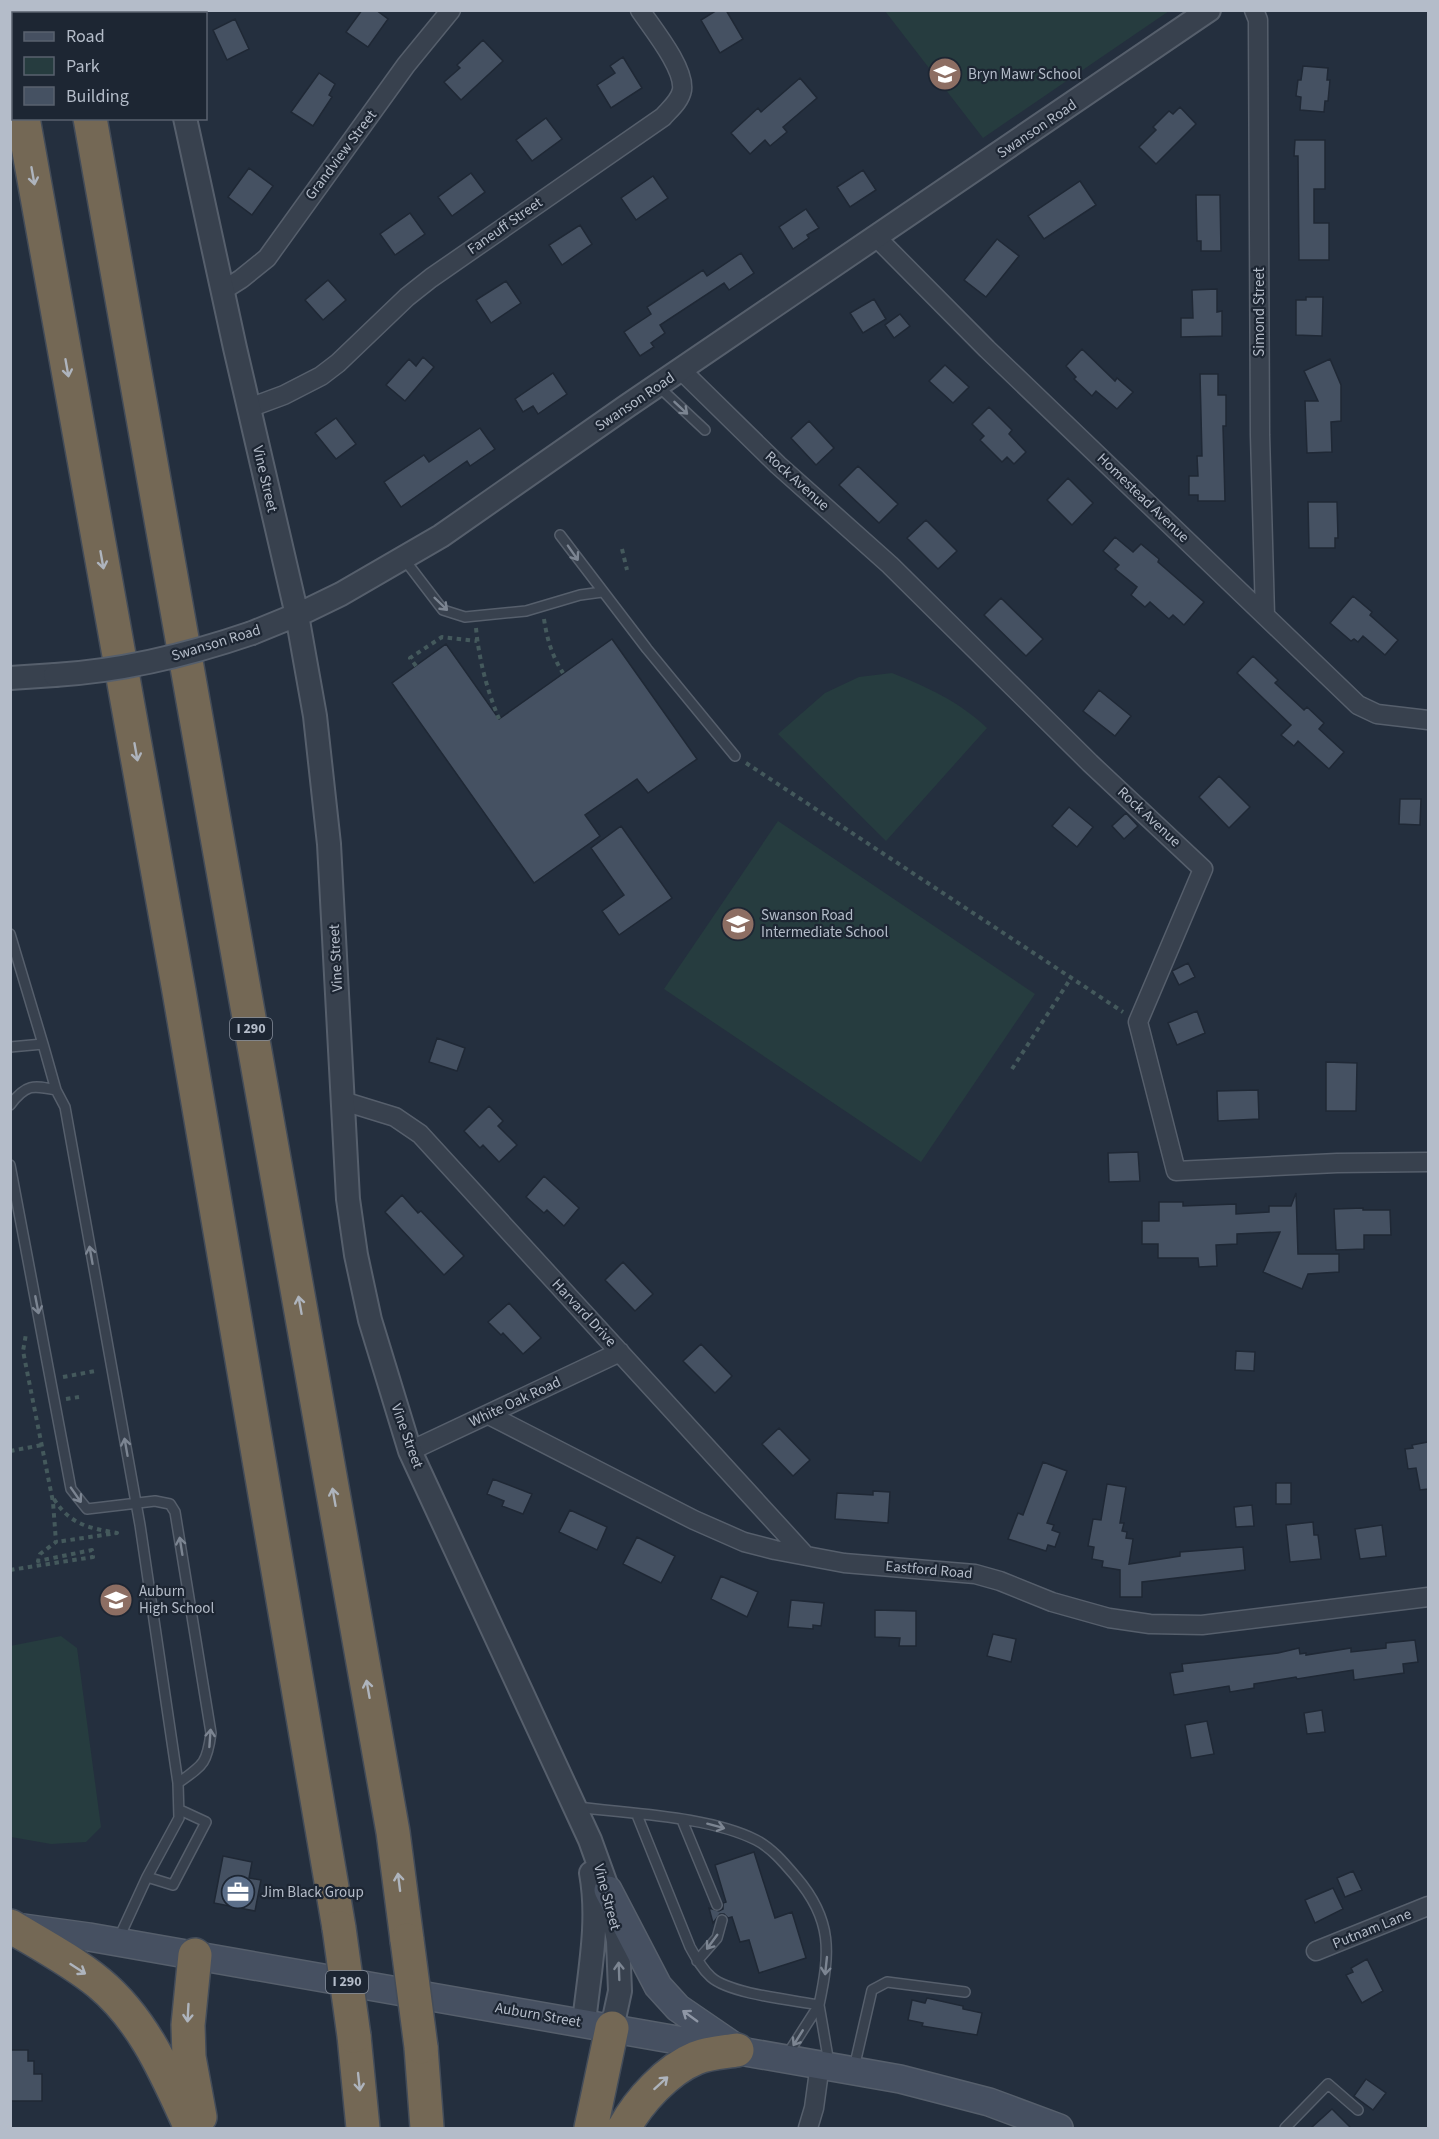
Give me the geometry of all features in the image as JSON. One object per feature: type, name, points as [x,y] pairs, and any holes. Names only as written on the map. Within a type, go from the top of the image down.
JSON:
[{"type":"highway","name":"I 290","points":[[23,120],[193,1073],[339,1928],[354,2036],[363,2128]]},
{"type":"highway","name":"I 290","points":[[90,120],[391,1820],[421,2047],[427,2128]]},
{"type":"highway","points":[[10,1926],[98,1982],[122,2006],[154,2051],[191,2128]]},
{"type":"highway","points":[[195,1955],[188,2025],[194,2088],[202,2128]]},
{"type":"highway","points":[[591,2128],[598,2026]]},
{"type":"highway","points":[[624,2128],[658,2084],[680,2068],[697,2057],[738,2050]]},
{"type":"main road","points":[[608,1890],[651,1975],[667,1998],[738,2050]]},
{"type":"main road","name":"Auburn Street","points":[[10,1926],[195,1955],[920,2083],[989,2102],[1044,2126]]},
{"type":"street","name":"Grandview Street","points":[[222,291],[267,258],[419,48],[451,10]]},
{"type":"street","name":"Faneuff Street","points":[[249,408],[285,395],[321,376],[431,278],[663,117],[678,100],[682,91],[681,76],[640,10]]},
{"type":"street","name":"Swanson Road","points":[[10,678],[89,673],[129,667],[208,647],[297,615],[404,559],[449,531],[1209,10]]},
{"type":"street","name":"Simond Street","points":[[1254,10],[1258,20],[1260,423],[1265,615]]},
{"type":"street","name":"Vine Street","points":[[185,120],[222,291],[297,615],[315,716],[327,812],[348,1199],[356,1256],[382,1364],[410,1451],[590,1840],[608,1890],[618,1941],[620,1991],[598,2026]]},
{"type":"street","name":"Homestead Avenue","points":[[878,238],[987,349],[1358,705],[1377,714],[1428,720]]},
{"type":"street","name":"Rock Avenue","points":[[681,370],[778,465],[890,565],[1090,763],[1203,868],[1138,1022]]},
{"type":"street","points":[[1138,1022],[1176,1171],[1337,1163],[1428,1162]]},
{"type":"street","name":"Harvard Drive","points":[[343,1101],[395,1117],[420,1134],[805,1555]]},
{"type":"street","name":"White Oak Road","points":[[410,1451],[620,1352]]},
{"type":"street","name":"Eastford Road","points":[[489,1415],[711,1528],[760,1547],[844,1563],[975,1574],[1080,1610],[1150,1624],[1205,1625],[1428,1597]]},
{"type":"street","name":"Vine Street","points":[[559,1772],[581,1837],[595,1891],[592,1960],[598,2026]]},
{"type":"street","name":"Putnam Lane","points":[[1316,1952],[1428,1906]]},
{"type":"street","points":[[808,2128],[814,2108],[834,2067]]},
{"type":"lane","points":[[658,386],[705,430]]},
{"type":"lane","points":[[560,534],[602,592],[735,756]]},
{"type":"lane","points":[[404,559],[443,610],[465,616],[526,611],[580,595],[602,592]]},
{"type":"lane","points":[[10,934],[56,1090],[65,1107],[136,1504],[178,1783],[179,1818],[147,1877],[117,1942]]},
{"type":"lane","points":[[10,1047],[44,1044]]},
{"type":"lane","points":[[10,1105],[19,1094],[35,1086],[56,1090]]},
{"type":"lane","points":[[10,1165],[71,1489],[87,1509],[155,1501],[170,1503],[175,1512],[212,1733],[208,1756],[197,1769],[178,1783]]},
{"type":"lane","points":[[575,1807],[705,1823],[730,1830],[757,1841],[769,1849],[804,1886],[819,1912],[828,1947],[826,1970],[819,2005],[785,2059]]},
{"type":"lane","points":[[147,1877],[173,1885],[206,1822],[180,1810]]},
{"type":"lane","points":[[637,1815],[697,1961],[711,1977],[722,1985],[739,1990],[819,2005]]},
{"type":"lane","points":[[682,1820],[717,1905]]},
{"type":"lane","points":[[697,1961],[717,1938],[722,1920]]},
{"type":"lane","points":[[834,2067],[872,1990],[886,1982],[965,1992]]},
{"type":"lane","points":[[819,2005],[834,2067]]},
{"type":"lane","points":[[1285,2128],[1328,2084],[1358,2110]]},
{"type":"path","points":[[622,549],[627,570]]},
{"type":"path","points":[[542,606],[547,638],[563,673]]},
{"type":"path","points":[[475,616],[477,641],[489,696],[499,719]]},
{"type":"path","points":[[416,666],[410,658],[442,637],[477,641]]},
{"type":"path","points":[[735,756],[1138,1022]]},
{"type":"path","points":[[1012,1069],[1071,978]]},
{"type":"path","points":[[27,1333],[23,1351],[52,1495],[56,1542]]},
{"type":"path","points":[[59,1377],[95,1371]]},
{"type":"path","points":[[10,1451],[42,1444]]},
{"type":"path","points":[[10,1570],[93,1557],[92,1550],[38,1561],[40,1554],[56,1542],[117,1533],[92,1529],[72,1520],[52,1495]]},
{"type":"green space","points":[[885,11],[1169,11],[983,138]]},
{"type":"green space","points":[[892,673],[942,696],[966,710],[987,728],[886,841],[778,734],[825,693],[859,677]]},
{"type":"green space","points":[[778,821],[1035,994],[921,1162],[664,989]]},
{"type":"green space","points":[[61,1636],[77,1648],[101,1827],[86,1842],[51,1844],[11,1837],[10,1646]]},
{"type":"building","points":[[362,10],[376,10],[388,19],[368,47],[346,32]]},
{"type":"building","points":[[717,10],[726,10],[743,39],[720,53],[701,20]]},
{"type":"building","points":[[235,19],[249,49],[227,60],[213,30]]},
{"type":"building","points":[[483,40],[503,61],[461,100],[444,82],[460,68],[457,65]]},
{"type":"building","points":[[623,57],[642,88],[611,108],[597,85],[615,73],[610,66]]},
{"type":"building","points":[[1303,66],[1328,68],[1327,80],[1330,80],[1328,101],[1325,101],[1324,112],[1300,110],[1301,97],[1296,96]]},
{"type":"building","points":[[319,73],[335,84],[329,95],[332,97],[313,126],[291,112]]},
{"type":"building","points":[[800,78],[817,98],[783,127],[787,132],[770,146],[765,140],[750,154],[731,133],[758,108],[761,112]]},
{"type":"building","points":[[1180,107],[1196,124],[1156,164],[1139,147],[1156,130],[1153,127],[1169,111],[1173,114]]},
{"type":"building","points":[[546,118],[562,139],[532,161],[516,140]]},
{"type":"building","points":[[1295,140],[1325,140],[1325,189],[1314,189],[1314,223],[1329,223],[1329,260],[1299,260],[1298,156],[1294,156]]},
{"type":"building","points":[[249,168],[273,186],[252,215],[228,197]]},
{"type":"building","points":[[863,170],[876,190],[850,207],[837,187]]},
{"type":"building","points":[[471,173],[485,192],[452,216],[438,197]]},
{"type":"building","points":[[653,176],[668,198],[636,220],[621,198]]},
{"type":"building","points":[[1080,181],[1096,205],[1044,239],[1028,216]]},
{"type":"building","points":[[1196,195],[1220,195],[1221,251],[1201,251],[1201,241],[1197,241]]},
{"type":"building","points":[[806,209],[819,228],[807,235],[809,238],[793,249],[779,227]]},
{"type":"building","points":[[410,213],[425,234],[395,255],[380,234]]},
{"type":"building","points":[[580,225],[592,244],[562,265],[549,245]]},
{"type":"building","points":[[997,239],[1019,256],[986,297],[964,280]]},
{"type":"building","points":[[741,253],[754,273],[729,290],[724,283],[660,325],[665,333],[651,343],[654,347],[640,356],[624,332],[651,314],[647,307],[703,270],[707,276]]},
{"type":"building","points":[[328,280],[346,300],[323,320],[305,300]]},
{"type":"building","points":[[506,281],[521,303],[491,323],[476,300]]},
{"type":"building","points":[[1217,289],[1217,312],[1222,311],[1222,336],[1181,337],[1181,318],[1193,318],[1192,290]]},
{"type":"building","points":[[1306,297],[1323,297],[1322,336],[1296,335],[1296,300],[1306,300]]},
{"type":"building","points":[[874,299],[886,319],[863,333],[850,313]]},
{"type":"building","points":[[900,314],[910,326],[894,338],[885,325]]},
{"type":"building","points":[[1082,349],[1115,381],[1117,378],[1133,392],[1117,409],[1096,391],[1092,396],[1074,379],[1076,377],[1066,366]]},
{"type":"building","points":[[423,357],[434,367],[405,401],[386,385],[409,359],[416,366]]},
{"type":"building","points":[[1330,359],[1341,385],[1341,421],[1331,422],[1332,452],[1307,453],[1305,401],[1318,401],[1304,371]]},
{"type":"building","points":[[945,365],[969,387],[953,403],[929,381]]},
{"type":"building","points":[[553,373],[567,394],[538,414],[533,406],[523,412],[515,399]]},
{"type":"building","points":[[1200,374],[1218,374],[1218,395],[1226,395],[1226,426],[1223,426],[1225,501],[1198,501],[1198,495],[1189,495],[1189,476],[1198,476],[1197,456],[1202,456]]},
{"type":"building","points":[[989,407],[1012,430],[1009,434],[1026,452],[1014,464],[1007,457],[1002,462],[980,440],[984,436],[972,424]]},
{"type":"building","points":[[336,418],[356,444],[336,459],[315,433]]},
{"type":"building","points":[[809,421],[834,448],[816,465],[791,438]]},
{"type":"building","points":[[480,428],[495,449],[470,466],[467,461],[401,507],[384,482],[424,455],[429,462]]},
{"type":"building","points":[[858,466],[898,504],[879,523],[839,485]]},
{"type":"building","points":[[1068,478],[1093,503],[1072,525],[1047,500]]},
{"type":"building","points":[[1308,502],[1337,502],[1338,538],[1335,538],[1335,548],[1309,548]]},
{"type":"building","points":[[926,520],[957,551],[938,569],[907,538]]},
{"type":"building","points":[[1115,537],[1133,552],[1141,544],[1204,602],[1184,625],[1173,615],[1169,619],[1150,602],[1145,607],[1131,595],[1137,587],[1115,569],[1119,565],[1103,551]]},
{"type":"building","points":[[1353,596],[1372,612],[1370,615],[1398,640],[1385,655],[1363,636],[1358,642],[1354,639],[1351,641],[1330,623]]},
{"type":"building","points":[[1001,598],[1043,639],[1026,656],[984,615]]},
{"type":"building","points":[[612,639],[697,759],[648,793],[637,779],[585,815],[600,836],[534,883],[392,683],[446,644],[499,719]]},
{"type":"building","points":[[1253,656],[1278,680],[1275,683],[1304,710],[1307,707],[1324,723],[1319,729],[1344,752],[1329,769],[1298,741],[1294,746],[1281,735],[1291,725],[1237,673]]},
{"type":"building","points":[[1099,690],[1131,716],[1115,736],[1083,711]]},
{"type":"building","points":[[1219,776],[1250,807],[1229,828],[1199,797]]},
{"type":"building","points":[[1400,799],[1421,799],[1420,825],[1399,824]]},
{"type":"building","points":[[1069,807],[1093,827],[1077,847],[1052,826]]},
{"type":"building","points":[[1126,813],[1138,826],[1124,839],[1112,826]]},
{"type":"building","points":[[621,826],[672,898],[619,935],[602,911],[624,895],[591,848]]},
{"type":"building","points":[[1188,963],[1195,977],[1179,985],[1172,971]]},
{"type":"building","points":[[1197,1011],[1205,1033],[1177,1045],[1168,1023]]},
{"type":"building","points":[[437,1038],[465,1048],[457,1071],[429,1062]]},
{"type":"building","points":[[1326,1062],[1357,1063],[1356,1111],[1326,1111]]},
{"type":"building","points":[[1258,1090],[1259,1119],[1218,1121],[1217,1091]]},
{"type":"building","points":[[489,1106],[503,1121],[498,1126],[517,1145],[499,1162],[483,1145],[480,1148],[464,1131]]},
{"type":"building","points":[[1138,1152],[1140,1181],[1109,1182],[1108,1153]]},
{"type":"building","points":[[544,1176],[579,1208],[564,1226],[547,1210],[544,1213],[526,1197]]},
{"type":"building","points":[[1296,1193],[1298,1254],[1339,1254],[1339,1272],[1308,1274],[1302,1289],[1263,1272],[1280,1232],[1237,1234],[1237,1244],[1216,1245],[1217,1266],[1199,1267],[1198,1258],[1158,1258],[1158,1244],[1142,1244],[1142,1221],[1159,1221],[1159,1202],[1183,1202],[1183,1206],[1236,1204],[1236,1214],[1269,1212],[1269,1206],[1291,1206]]},
{"type":"building","points":[[402,1195],[418,1213],[421,1211],[464,1256],[444,1275],[385,1212]]},
{"type":"building","points":[[1363,1208],[1363,1210],[1390,1210],[1391,1235],[1364,1235],[1364,1249],[1336,1250],[1334,1209]]},
{"type":"building","points":[[623,1262],[653,1294],[635,1311],[605,1280]]},
{"type":"building","points":[[509,1303],[541,1338],[523,1354],[503,1333],[501,1335],[488,1322]]},
{"type":"building","points":[[701,1344],[732,1376],[715,1393],[683,1361]]},
{"type":"building","points":[[1236,1351],[1255,1352],[1254,1371],[1235,1370]]},
{"type":"building","points":[[779,1428],[810,1460],[793,1476],[762,1444]]},
{"type":"building","points":[[1428,1442],[1428,1489],[1420,1490],[1416,1468],[1408,1469],[1405,1449]]},
{"type":"building","points":[[1043,1462],[1067,1471],[1047,1523],[1054,1525],[1052,1530],[1060,1533],[1055,1547],[1048,1545],[1046,1551],[1008,1539],[1018,1513],[1023,1515]]},
{"type":"building","points":[[493,1479],[532,1494],[523,1514],[502,1506],[504,1501],[487,1494]]},
{"type":"building","points":[[1276,1483],[1291,1483],[1291,1504],[1276,1504]]},
{"type":"building","points":[[1107,1484],[1126,1487],[1120,1523],[1124,1523],[1122,1531],[1127,1532],[1126,1538],[1133,1539],[1129,1564],[1180,1556],[1180,1552],[1243,1547],[1245,1570],[1142,1582],[1142,1597],[1120,1597],[1120,1570],[1102,1567],[1103,1561],[1092,1559],[1094,1547],[1088,1546],[1093,1519],[1101,1520]]},
{"type":"building","points":[[873,1491],[890,1492],[888,1523],[835,1519],[837,1493],[873,1495]]},
{"type":"building","points":[[1252,1505],[1254,1526],[1236,1527],[1234,1507]]},
{"type":"building","points":[[570,1510],[607,1527],[597,1550],[559,1532]]},
{"type":"building","points":[[1313,1522],[1314,1535],[1318,1535],[1321,1559],[1290,1562],[1286,1525]]},
{"type":"building","points":[[1382,1525],[1386,1556],[1360,1559],[1355,1529]]},
{"type":"building","points":[[637,1537],[675,1556],[661,1583],[623,1564]]},
{"type":"building","points":[[721,1576],[758,1592],[747,1617],[711,1599]]},
{"type":"building","points":[[791,1600],[824,1603],[821,1626],[813,1625],[813,1629],[788,1627]]},
{"type":"building","points":[[875,1610],[916,1611],[916,1646],[899,1646],[900,1638],[875,1637]]},
{"type":"building","points":[[993,1634],[1016,1639],[1011,1662],[987,1656]]},
{"type":"building","points":[[1415,1640],[1418,1662],[1403,1664],[1404,1673],[1354,1680],[1353,1670],[1254,1684],[1254,1688],[1230,1692],[1229,1686],[1174,1695],[1170,1673],[1183,1671],[1182,1664],[1278,1653],[1299,1648],[1300,1654],[1306,1653],[1306,1655],[1351,1648],[1351,1652],[1386,1648],[1386,1643]]},
{"type":"building","points":[[1322,1710],[1325,1732],[1307,1734],[1304,1713]]},
{"type":"building","points":[[1207,1721],[1214,1754],[1191,1758],[1185,1725]]},
{"type":"building","points":[[754,1852],[775,1918],[792,1912],[806,1958],[759,1973],[749,1940],[740,1942],[732,1917],[728,1918],[720,1914],[713,1923],[709,1908],[719,1911],[723,1909],[723,1903],[726,1902],[715,1865]]},
{"type":"building","name":"Jim Black Group","points":[[223,1856],[252,1862],[249,1878],[261,1880],[255,1911],[214,1903]]},
{"type":"building","points":[[1353,1871],[1362,1890],[1345,1897],[1337,1878]]},
{"type":"building","points":[[1333,1888],[1343,1909],[1315,1923],[1305,1900]]},
{"type":"building","points":[[1367,1959],[1383,1991],[1362,2003],[1346,1975],[1353,1972],[1351,1968]]},
{"type":"building","points":[[927,1998],[982,2013],[977,2035],[922,2026],[923,2023],[908,2020],[912,2000],[925,2003]]},
{"type":"building","points":[[10,2050],[28,2050],[28,2061],[34,2061],[34,2074],[42,2074],[42,2101],[10,2101]]},
{"type":"building","points":[[1366,2079],[1386,2093],[1373,2110],[1354,2096]]},
{"type":"building","points":[[1332,2109],[1351,2128],[1311,2128]]},
{"type":"place","name":"Bryn Mawr School","points":[[945,74]]},
{"type":"place","name":"Swanson Road Intermediate School","points":[[738,924]]},
{"type":"place","name":"Auburn High School","points":[[116,1600]]},
{"type":"place","name":"Jim Black Group","points":[[238,1892]]}]
